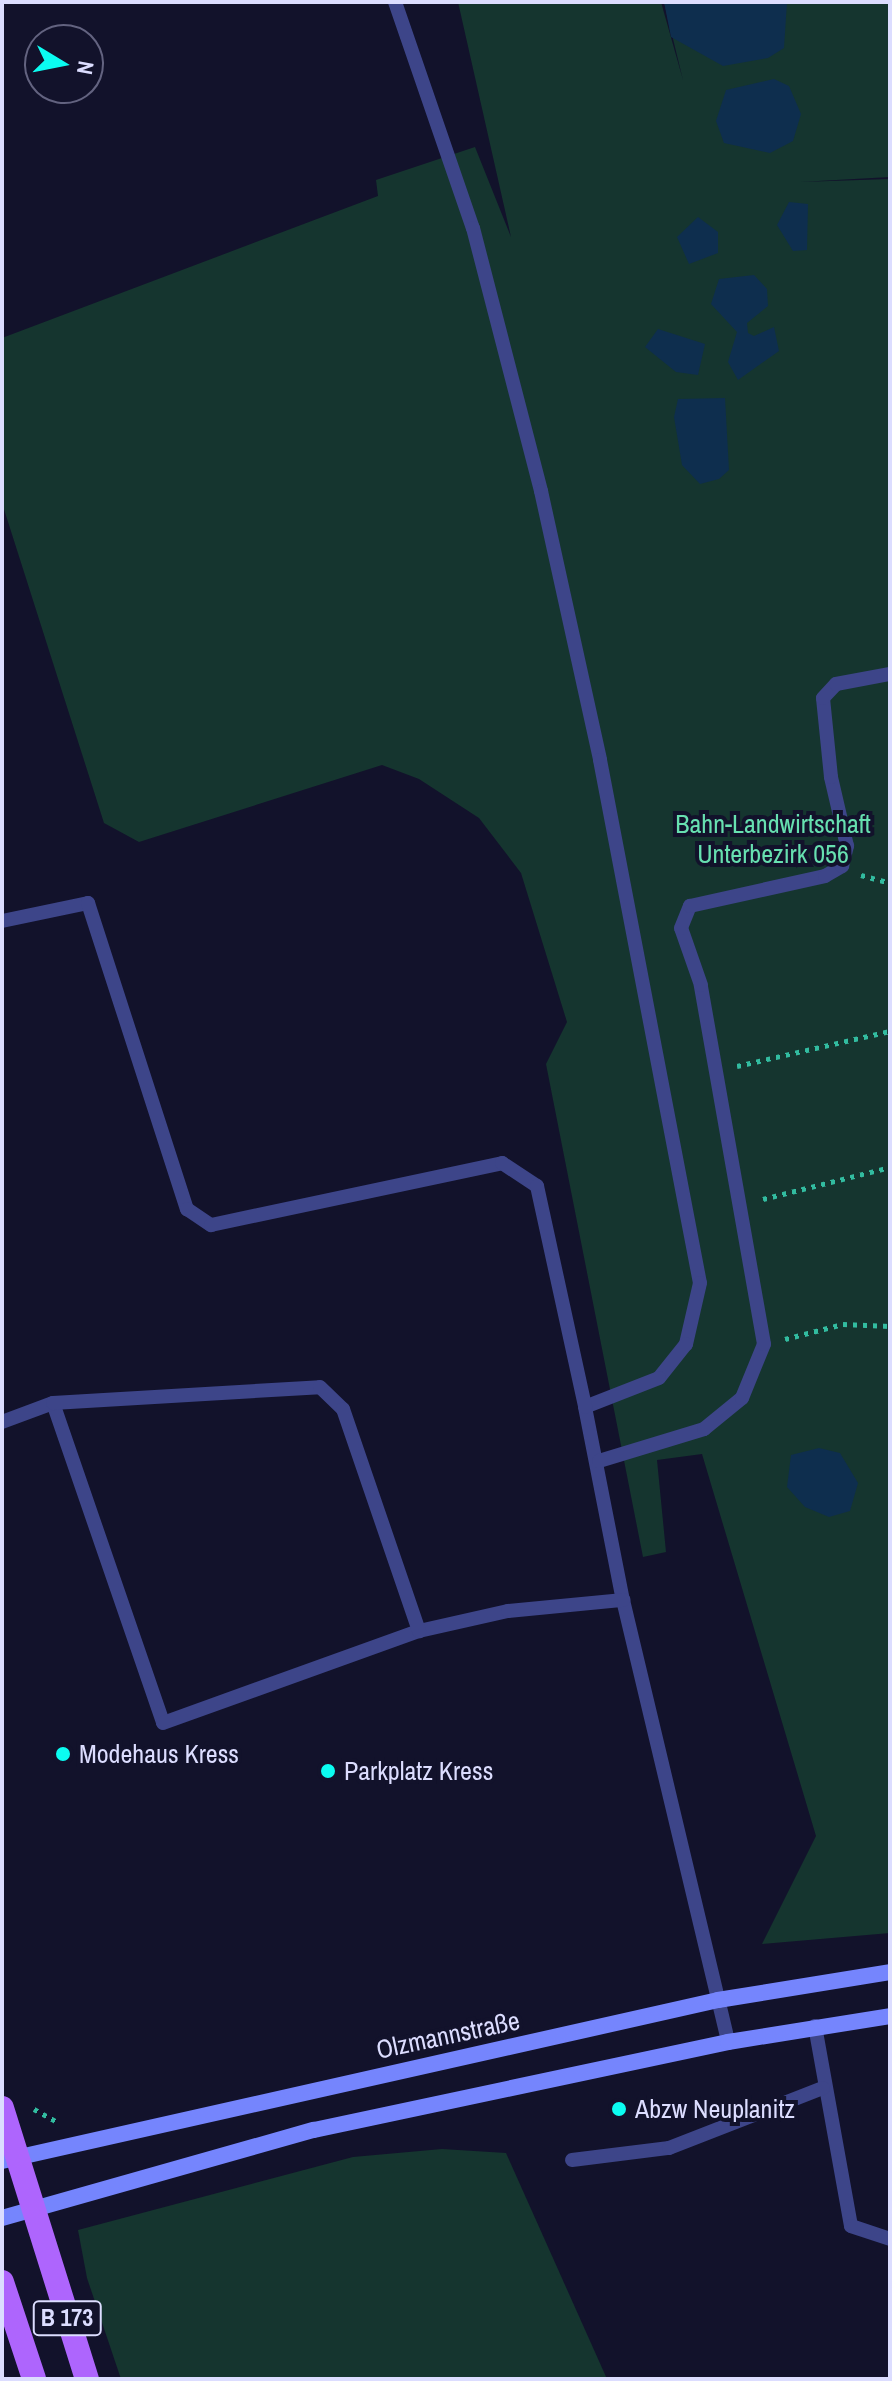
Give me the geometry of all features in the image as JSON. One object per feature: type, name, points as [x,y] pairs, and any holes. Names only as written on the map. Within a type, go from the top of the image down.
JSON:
[{"type":"main road","name":"Olzmannstraße","points":[[10,2159],[718,2000],[890,1972]]},
{"type":"main road","points":[[2,2218],[314,2130],[728,2042],[890,2016]]},
{"type":"main road","name":"B 173","points":[[13,2104],[10,2159],[32,2209],[87,2379]]},
{"type":"main road","name":"B 173","points":[[2,2282],[34,2379]]},
{"type":"lane","points":[[395,2],[473,228],[541,491],[600,760],[700,1283],[686,1344],[659,1378],[585,1407]]},
{"type":"lane","points":[[599,1461],[704,1429],[742,1398],[764,1344],[742,1204],[701,985],[681,928],[690,906],[825,876],[842,866],[847,846],[831,777],[823,698],[836,684],[890,674]]},
{"type":"lane","points":[[2,921],[88,903],[187,1209],[211,1225],[502,1163],[537,1186],[599,1461],[623,1600],[728,2042]]},
{"type":"lane","points":[[2,1422],[53,1403],[320,1387],[343,1409],[419,1631]]},
{"type":"lane","points":[[53,1403],[163,1723],[419,1631],[508,1611],[623,1600]]},
{"type":"lane","points":[[815,2026],[823,2088],[851,2226],[890,2239]]},
{"type":"lane","points":[[572,2160],[669,2148],[823,2088]]},
{"type":"path","points":[[717,1071],[890,1031]]},
{"type":"path","points":[[742,1204],[890,1167]]},
{"type":"path","points":[[764,1344],[843,1324],[890,1326]]},
{"type":"path","points":[[13,2104],[67,2123]]},
{"type":"green space","name":"Bahn-Landwirtschaft Unterbezirk 056","points":[[458,2],[661,2],[683,80],[664,2],[890,2],[890,177],[800,182],[890,179],[890,1933],[762,1944],[816,1836],[702,1454],[657,1460],[666,1552],[643,1557],[546,1064],[567,1022],[521,873],[479,818],[419,779],[382,765],[139,842],[104,823],[2,503],[2,338],[378,196],[376,180],[475,147],[511,237]]},
{"type":"green space","points":[[442,2149],[506,2153],[607,2379],[121,2379],[87,2278],[78,2230],[353,2157]]},
{"type":"water","points":[[664,2],[787,2],[784,48],[768,58],[723,66],[671,37]]},
{"type":"water","points":[[774,79],[789,86],[801,114],[793,141],[770,153],[724,143],[716,121],[726,90]]},
{"type":"water","points":[[789,202],[808,204],[807,250],[793,251],[777,225]]},
{"type":"water","points":[[698,217],[718,232],[718,253],[689,264],[677,237]]},
{"type":"water","points":[[754,275],[767,289],[768,306],[747,323],[748,333],[754,336],[774,327],[779,351],[738,380],[728,362],[737,332],[711,304],[719,279]]},
{"type":"water","points":[[658,329],[705,344],[698,375],[676,372],[645,347]]},
{"type":"water","points":[[725,398],[729,470],[719,479],[700,484],[682,465],[674,417],[678,399]]},
{"type":"water","points":[[819,1448],[840,1453],[858,1483],[850,1511],[829,1517],[805,1507],[787,1487],[791,1455]]},
{"type":"place","name":"Modehaus Kress","points":[[63,1754]]},
{"type":"place","name":"Parkplatz Kress","points":[[328,1771]]},
{"type":"place","name":"Abzw Neuplanitz","points":[[619,2109]]}]
